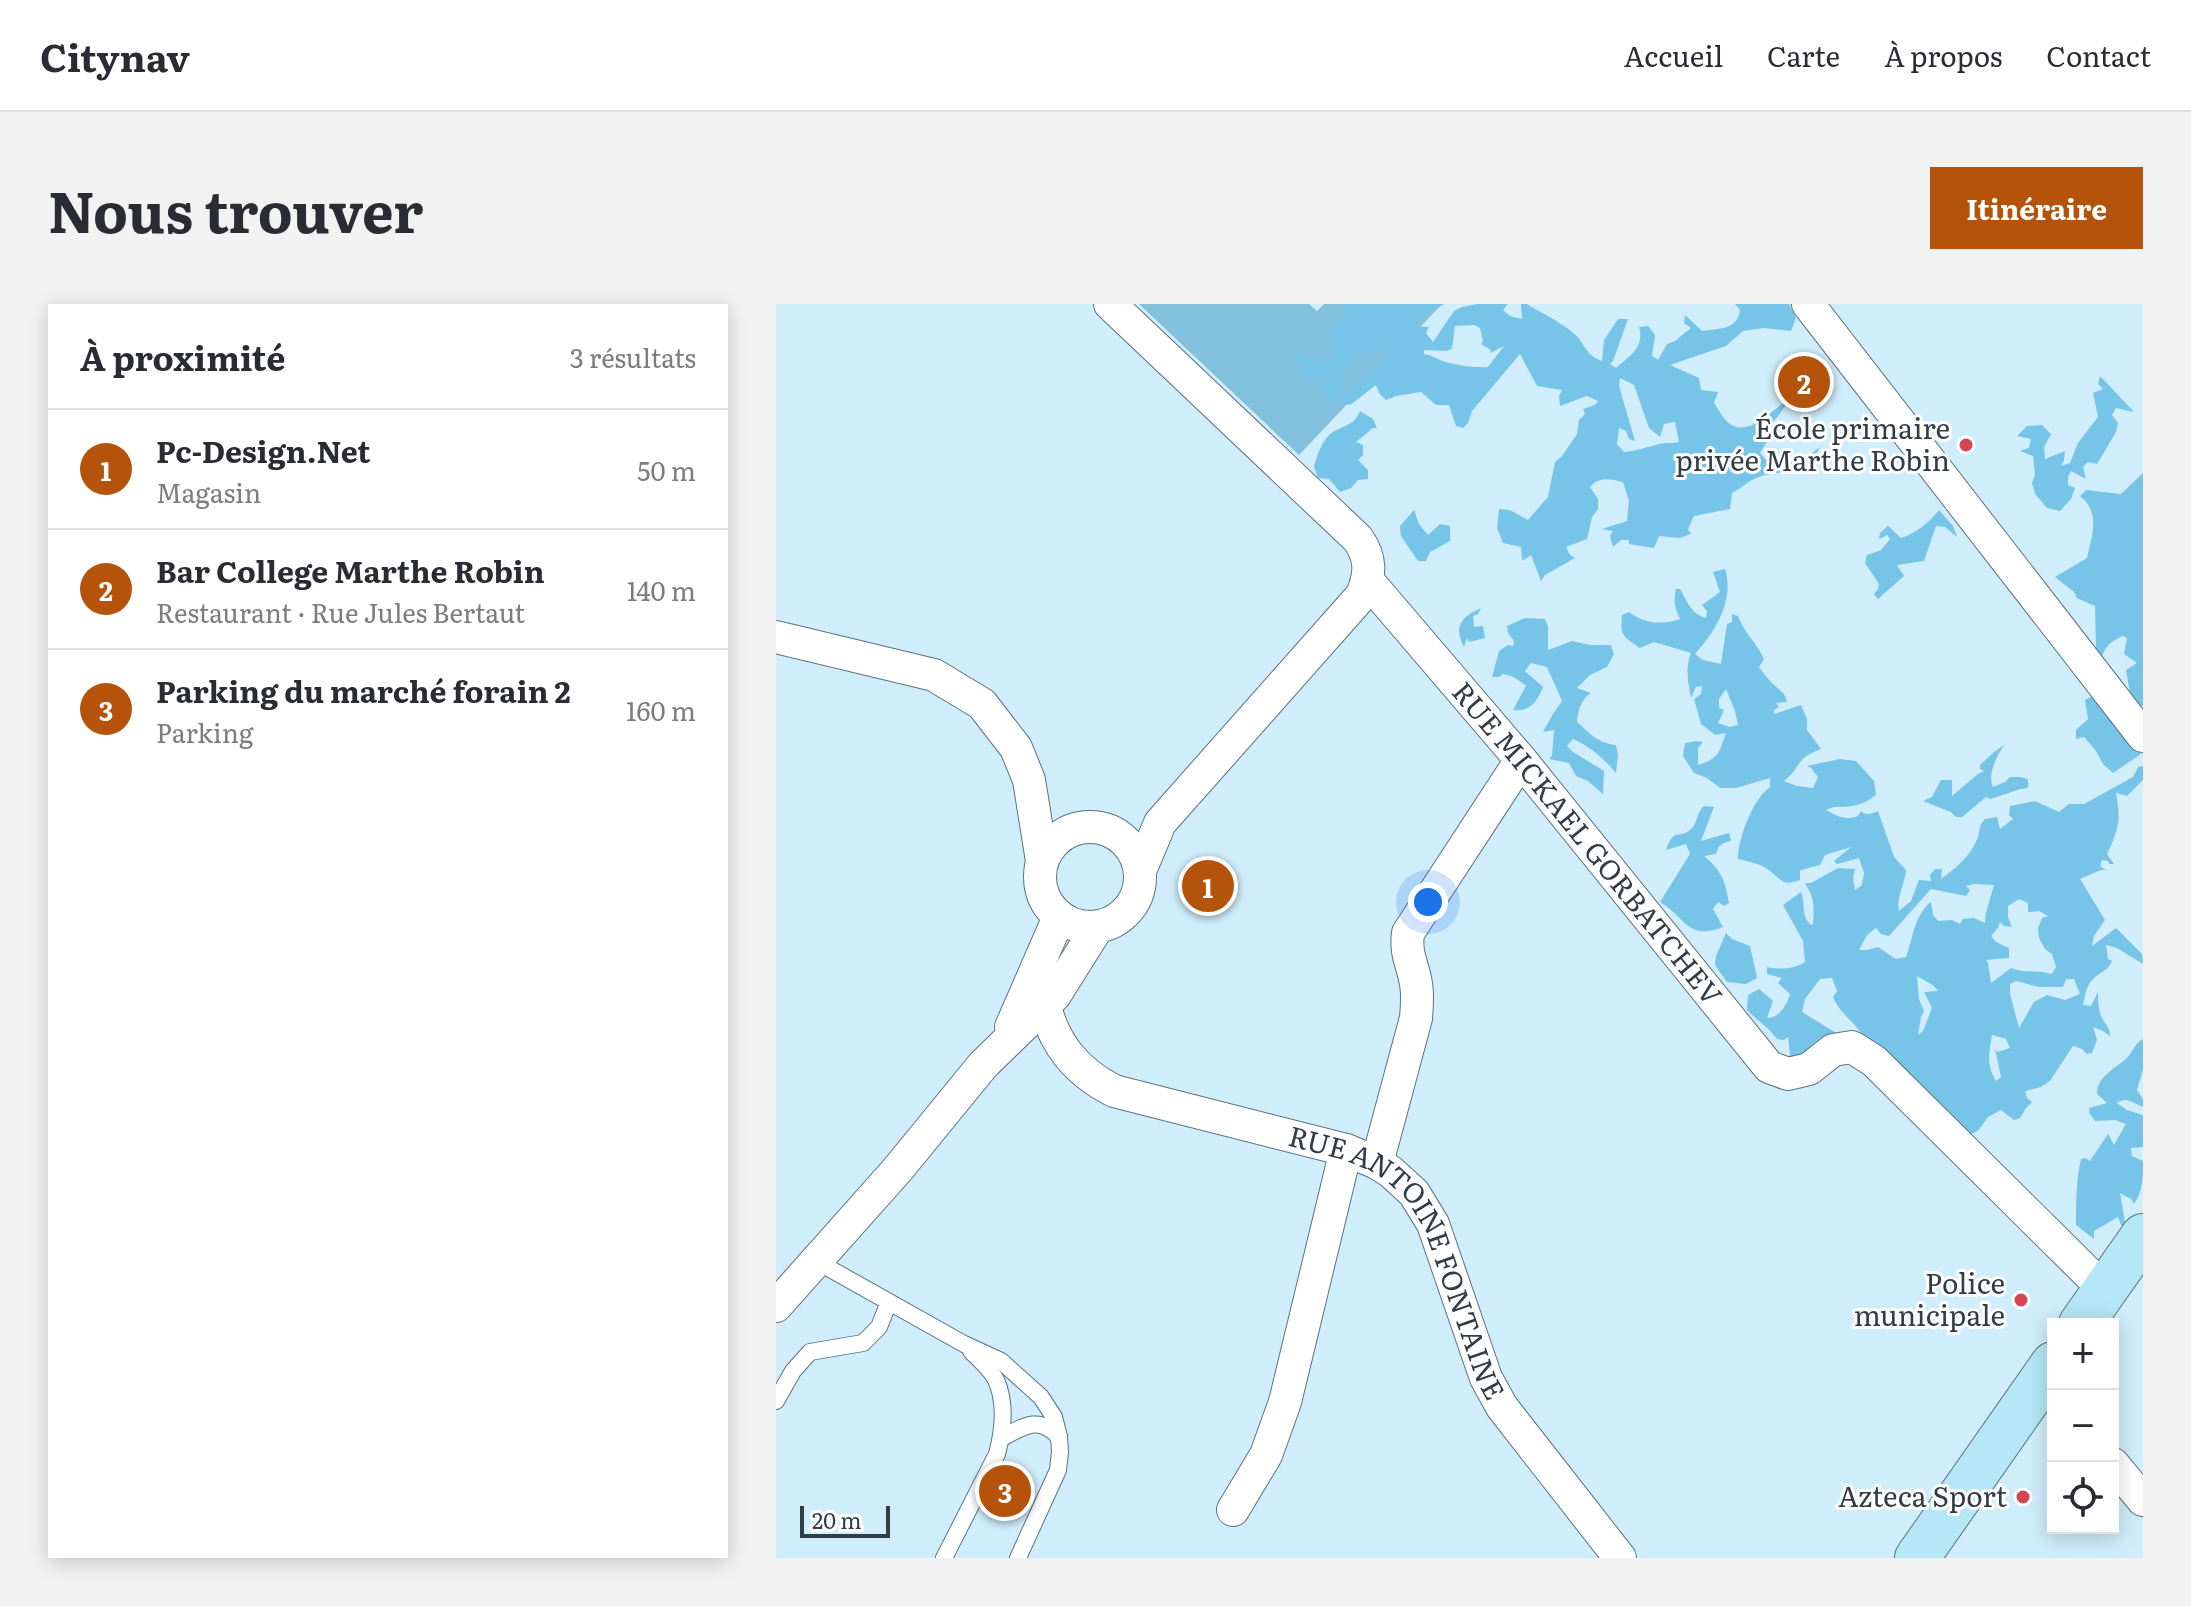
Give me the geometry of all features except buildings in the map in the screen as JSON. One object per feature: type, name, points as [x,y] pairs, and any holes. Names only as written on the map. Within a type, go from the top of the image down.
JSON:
[{"type":"main road","points":[[2093,1307],[2143,1236]]},
{"type":"main road","points":[[1917,1558],[2047,1381]]},
{"type":"street","points":[[1808,304],[2143,736]]},
{"type":"street","name":"RUE MICKAEL GORBATCHEV","points":[[1112,305],[1358,539],[1366,551],[1370,566],[1368,581],[1521,760],[1769,1067],[1788,1074],[1809,1069],[1833,1050],[1852,1047],[1874,1061],[2093,1307]]},
{"type":"street","points":[[776,637],[934,675],[982,704],[1016,748],[1029,780],[1042,861],[1040,878],[1049,907],[1070,924],[1097,928],[1125,914],[1135,901],[1140,871],[1160,823],[1362,595],[1368,581]]},
{"type":"street","points":[[1377,1163],[1416,1018],[1416,982],[1408,961],[1408,933],[1521,760]]},
{"type":"street","points":[[1029,780],[1072,830]]},
{"type":"street","points":[[1124,840],[1160,823]]},
{"type":"street","points":[[1042,861],[1060,837],[1072,830],[1100,828],[1124,840],[1140,871]]},
{"type":"street","points":[[1005,1041],[1059,917]]},
{"type":"street","points":[[776,1306],[898,1169],[983,1065],[1055,995],[1097,928]]},
{"type":"street","name":"RUE ANTOINE FONTAINE","points":[[1044,1003],[1050,1023],[1075,1065],[1114,1091],[1346,1150],[1377,1163],[1414,1193],[1433,1224],[1486,1378],[1502,1407],[1620,1558]]},
{"type":"street","points":[[1233,1510],[1266,1455],[1285,1402],[1346,1150]]},
{"type":"street","points":[[2119,1471],[2143,1500]]},
{"type":"lane","points":[[816,1261],[964,1344],[1001,1361],[1041,1397],[1054,1417],[1059,1437],[1058,1470],[1018,1558]]},
{"type":"lane","points":[[776,1401],[793,1371],[810,1352],[863,1343],[879,1327],[889,1302]]},
{"type":"lane","points":[[944,1558],[997,1454],[1002,1438],[1003,1421],[996,1381],[989,1369],[964,1344]]},
{"type":"lane","points":[[1002,1438],[1037,1424],[1050,1427],[1059,1437]]},
{"type":"shaded area","points":[[1139,304],[1309,304],[1317,311],[1324,304],[1442,304],[1299,455]]},
{"type":"shaded area","points":[[1343,304],[1444,304],[1409,326],[1429,327],[1426,333],[1433,342],[1454,311],[1462,307],[1508,304],[1503,310],[1510,316],[1522,319],[1521,304],[1527,304],[1571,331],[1592,355],[1602,361],[1604,340],[1618,319],[1628,319],[1610,364],[1616,368],[1638,346],[1639,327],[1648,326],[1655,335],[1652,356],[1658,360],[1667,344],[1691,328],[1684,323],[1685,315],[1702,331],[1721,329],[1731,325],[1738,317],[1740,310],[1735,304],[1789,304],[1796,318],[1791,331],[1763,328],[1743,331],[1726,346],[1670,365],[1699,378],[1701,390],[1718,392],[1714,403],[1730,424],[1738,427],[1762,420],[1791,398],[1775,420],[1757,436],[1768,440],[1760,453],[1766,460],[1772,454],[1800,462],[1820,447],[1806,466],[1754,479],[1732,493],[1730,509],[1694,516],[1688,529],[1691,534],[1680,538],[1659,536],[1654,548],[1629,544],[1629,540],[1621,540],[1613,547],[1610,536],[1613,531],[1602,529],[1627,521],[1629,501],[1623,482],[1609,479],[1597,481],[1590,487],[1598,499],[1598,509],[1592,517],[1587,539],[1566,547],[1575,558],[1545,575],[1541,581],[1531,555],[1522,561],[1521,547],[1503,543],[1497,528],[1499,509],[1510,510],[1528,520],[1548,497],[1555,462],[1577,434],[1579,420],[1585,414],[1583,409],[1598,401],[1587,396],[1560,406],[1562,390],[1537,386],[1520,354],[1472,411],[1463,428],[1456,426],[1449,405],[1436,405],[1421,392],[1386,400],[1376,385],[1350,405],[1330,399],[1319,389],[1328,375],[1315,380],[1307,378],[1295,354],[1333,359],[1329,327],[1346,311]],"holes":[[[1474,325],[1480,328],[1481,344],[1491,350],[1490,353],[1504,346],[1488,367],[1453,364],[1424,354],[1424,350],[1452,349],[1455,326]],[[1385,350],[1395,353],[1342,396],[1341,380],[1351,359]],[[1620,378],[1634,385],[1649,428],[1660,437],[1664,424],[1675,422],[1679,442],[1624,452],[1617,444],[1619,428],[1635,441],[1619,386]]]},
{"type":"shaded area","points":[[2100,376],[2134,412],[2116,408],[2112,415],[2118,423],[2116,432],[2097,464],[2088,462],[2083,467],[2086,479],[2071,471],[2068,485],[2075,488],[2071,499],[2060,511],[2047,508],[2035,494],[2032,483],[2035,475],[2033,456],[2020,451],[2029,448],[2031,439],[2017,436],[2027,426],[2042,425],[2051,434],[2044,447],[2045,459],[2065,451],[2061,466],[2070,463],[2078,443],[2098,417],[2093,393],[2103,389],[2098,384]]},
{"type":"shaded area","points":[[1360,411],[1373,419],[1377,428],[1356,442],[1363,445],[1363,455],[1358,460],[1368,470],[1368,479],[1358,480],[1351,488],[1340,492],[1329,479],[1318,478],[1314,466],[1326,438],[1351,423]]},
{"type":"shaded area","points":[[2143,473],[2143,706],[2138,706],[2130,693],[2126,670],[2137,663],[2124,654],[2127,638],[2123,636],[2112,642],[2101,660],[2096,650],[2095,606],[2077,598],[2055,577],[2087,558],[2093,517],[2087,502],[2080,496],[2086,490],[2121,494]]},
{"type":"shaded area","points":[[1414,510],[1419,524],[1428,535],[1440,524],[1450,526],[1450,541],[1430,552],[1426,561],[1418,561],[1401,536],[1400,526]]},
{"type":"shaded area","points":[[1939,510],[1953,526],[1957,537],[1945,527],[1936,526],[1924,561],[1897,565],[1904,576],[1878,599],[1874,594],[1879,584],[1865,563],[1867,555],[1881,550],[1890,539],[1887,535],[1879,539],[1880,533],[1888,526],[1901,538],[1907,536],[1922,527]]},
{"type":"shaded area","points":[[1725,569],[1725,604],[1710,636],[1695,654],[1703,660],[1721,664],[1727,624],[1732,622],[1732,614],[1738,616],[1764,659],[1759,667],[1786,698],[1787,702],[1776,703],[1779,707],[1774,714],[1801,705],[1807,719],[1807,730],[1821,749],[1802,760],[1784,781],[1813,788],[1818,777],[1807,766],[1840,759],[1856,761],[1874,781],[1876,795],[1871,799],[1826,810],[1849,818],[1858,816],[1861,811],[1869,814],[1878,811],[1894,857],[1906,870],[1899,911],[1911,901],[1919,880],[1931,881],[1930,875],[1935,869],[1942,869],[1941,879],[1962,861],[1975,844],[1985,819],[1997,817],[2000,829],[2013,819],[2009,815],[2010,806],[2035,801],[2059,812],[2069,804],[2084,804],[2133,777],[2138,767],[2143,766],[2143,780],[2127,796],[2116,793],[2118,824],[2107,854],[2114,864],[2102,860],[2100,866],[2106,870],[2080,879],[2105,920],[2094,936],[2092,946],[2116,928],[2142,954],[2143,964],[2106,945],[2108,959],[2112,961],[2091,982],[2083,1005],[2091,1006],[2098,992],[2100,1012],[2110,1036],[2093,1027],[2097,1040],[2092,1053],[2087,1054],[2073,1046],[2050,1081],[2025,1091],[2032,1102],[2020,1118],[2014,1120],[2001,1110],[1988,1117],[1978,1131],[1971,1134],[1867,1044],[1836,1003],[1833,997],[1837,991],[1832,978],[1820,979],[1805,999],[1802,1012],[1841,1036],[1791,1063],[1788,1037],[1777,1039],[1747,1010],[1748,995],[1759,989],[1773,1001],[1767,1018],[1779,1013],[1790,994],[1778,983],[1782,978],[1767,974],[1767,967],[1787,968],[1805,962],[1803,941],[1783,905],[1801,892],[1804,913],[1811,925],[1813,903],[1805,883],[1811,883],[1838,868],[1855,869],[1855,890],[1862,885],[1864,873],[1859,858],[1837,864],[1834,861],[1851,847],[1825,855],[1820,865],[1800,871],[1800,880],[1787,883],[1770,870],[1738,859],[1748,820],[1758,800],[1770,787],[1770,778],[1736,788],[1720,788],[1694,773],[1683,756],[1685,743],[1703,742],[1698,748],[1698,765],[1711,760],[1720,750],[1726,733],[1715,735],[1701,724],[1694,699],[1701,694],[1702,686],[1696,687],[1691,698],[1689,686],[1691,653],[1654,642],[1640,648],[1624,635],[1622,615],[1629,612],[1654,622],[1680,619],[1675,601],[1676,589],[1680,589],[1693,610],[1706,618],[1707,611],[1702,605],[1720,592],[1713,572]],"holes":[[[1726,689],[1738,725],[1730,727],[1718,723],[1724,710],[1719,708],[1719,699]],[[1994,885],[1985,923],[1974,918],[1963,919],[1960,924],[1952,920],[1938,921],[1933,915],[1931,902],[1917,920],[1906,957],[1896,959],[1878,947],[1859,950],[1867,935],[1876,928],[1881,934],[1889,936],[1931,889],[1966,896],[1970,890],[1966,886]],[[2019,899],[2028,903],[2028,912],[2039,911],[2048,916],[2042,918],[2038,928],[2039,938],[2052,954],[2056,967],[2052,974],[2011,968],[1991,983],[1986,960],[2009,958],[2009,948],[1991,936],[2000,922],[2012,927],[2008,906]],[[1917,976],[1938,991],[1924,992],[1932,1008],[1923,1031],[1918,1035],[1924,1011],[1919,999]],[[2066,979],[2074,979],[2080,994],[2065,1000],[2047,995],[2034,1002],[2019,1028],[2010,984],[2016,981],[2039,987],[2063,987]],[[1992,1035],[2006,1039],[2010,1048],[1997,1052],[1995,1049],[2001,1077],[1996,1081],[1990,1064]]]},
{"type":"shaded area","points":[[1481,608],[1473,616],[1474,627],[1483,626],[1485,638],[1469,642],[1467,638],[1464,647],[1459,633],[1461,623]]},
{"type":"shaded area","points":[[1525,618],[1545,619],[1548,650],[1572,641],[1611,645],[1614,654],[1607,667],[1590,675],[1577,688],[1591,693],[1581,705],[1577,722],[1599,740],[1616,745],[1616,773],[1580,742],[1573,739],[1567,746],[1604,771],[1603,794],[1588,781],[1576,776],[1569,763],[1549,759],[1552,756],[1554,730],[1543,732],[1562,701],[1547,667],[1531,663],[1525,671],[1543,687],[1535,701],[1524,709],[1513,710],[1526,686],[1507,675],[1492,677],[1499,651],[1508,645],[1513,646],[1507,626]]},
{"type":"shaded area","points":[[2097,694],[2141,754],[2113,773],[2084,737],[2076,739],[2076,730],[2088,719],[2085,700]]},
{"type":"shaded area","points":[[2004,745],[1992,771],[1993,787],[2010,777],[2020,777],[2028,779],[2028,788],[1991,799],[1986,797],[1962,817],[1923,801],[1932,797],[1941,780],[1952,780],[1952,796],[1984,771],[1980,765]]},
{"type":"shaded area","points":[[1704,806],[1714,807],[1701,841],[1729,833],[1731,841],[1721,844],[1716,854],[1704,856],[1722,877],[1729,903],[1724,906],[1718,902],[1713,909],[1723,927],[1711,931],[1688,926],[1660,902],[1690,854],[1686,844],[1666,850],[1669,843],[1674,836],[1693,828]]},
{"type":"shaded area","points":[[1726,933],[1732,939],[1750,946],[1757,978],[1746,984],[1727,982],[1715,965]]},
{"type":"shaded area","points":[[2143,1039],[2143,1069],[2137,1090],[2143,1099],[2143,1107],[2127,1100],[2117,1103],[2143,1115],[2143,1147],[2131,1148],[2132,1156],[2143,1161],[2141,1189],[2134,1204],[2120,1193],[2126,1228],[2118,1217],[2094,1231],[2094,1239],[2076,1225],[2081,1159],[2090,1161],[2108,1134],[2114,1145],[2126,1124],[2115,1120],[2095,1121],[2089,1108],[2107,1103],[2097,1094],[2100,1083]]},
{"type":"place","name":"Bar College Marthe Robin","points":[[1804,382]]},
{"type":"place","name":"École primaire privée Marthe Robin","points":[[1966,445]]},
{"type":"place","name":"Pc-Design.Net","points":[[1208,886]]},
{"type":"place","name":"Police municipale","points":[[2021,1300]]},
{"type":"place","name":"Parking du marché forain 2","points":[[1005,1491]]},
{"type":"place","name":"Azteca Sport","points":[[2023,1497]]}]
